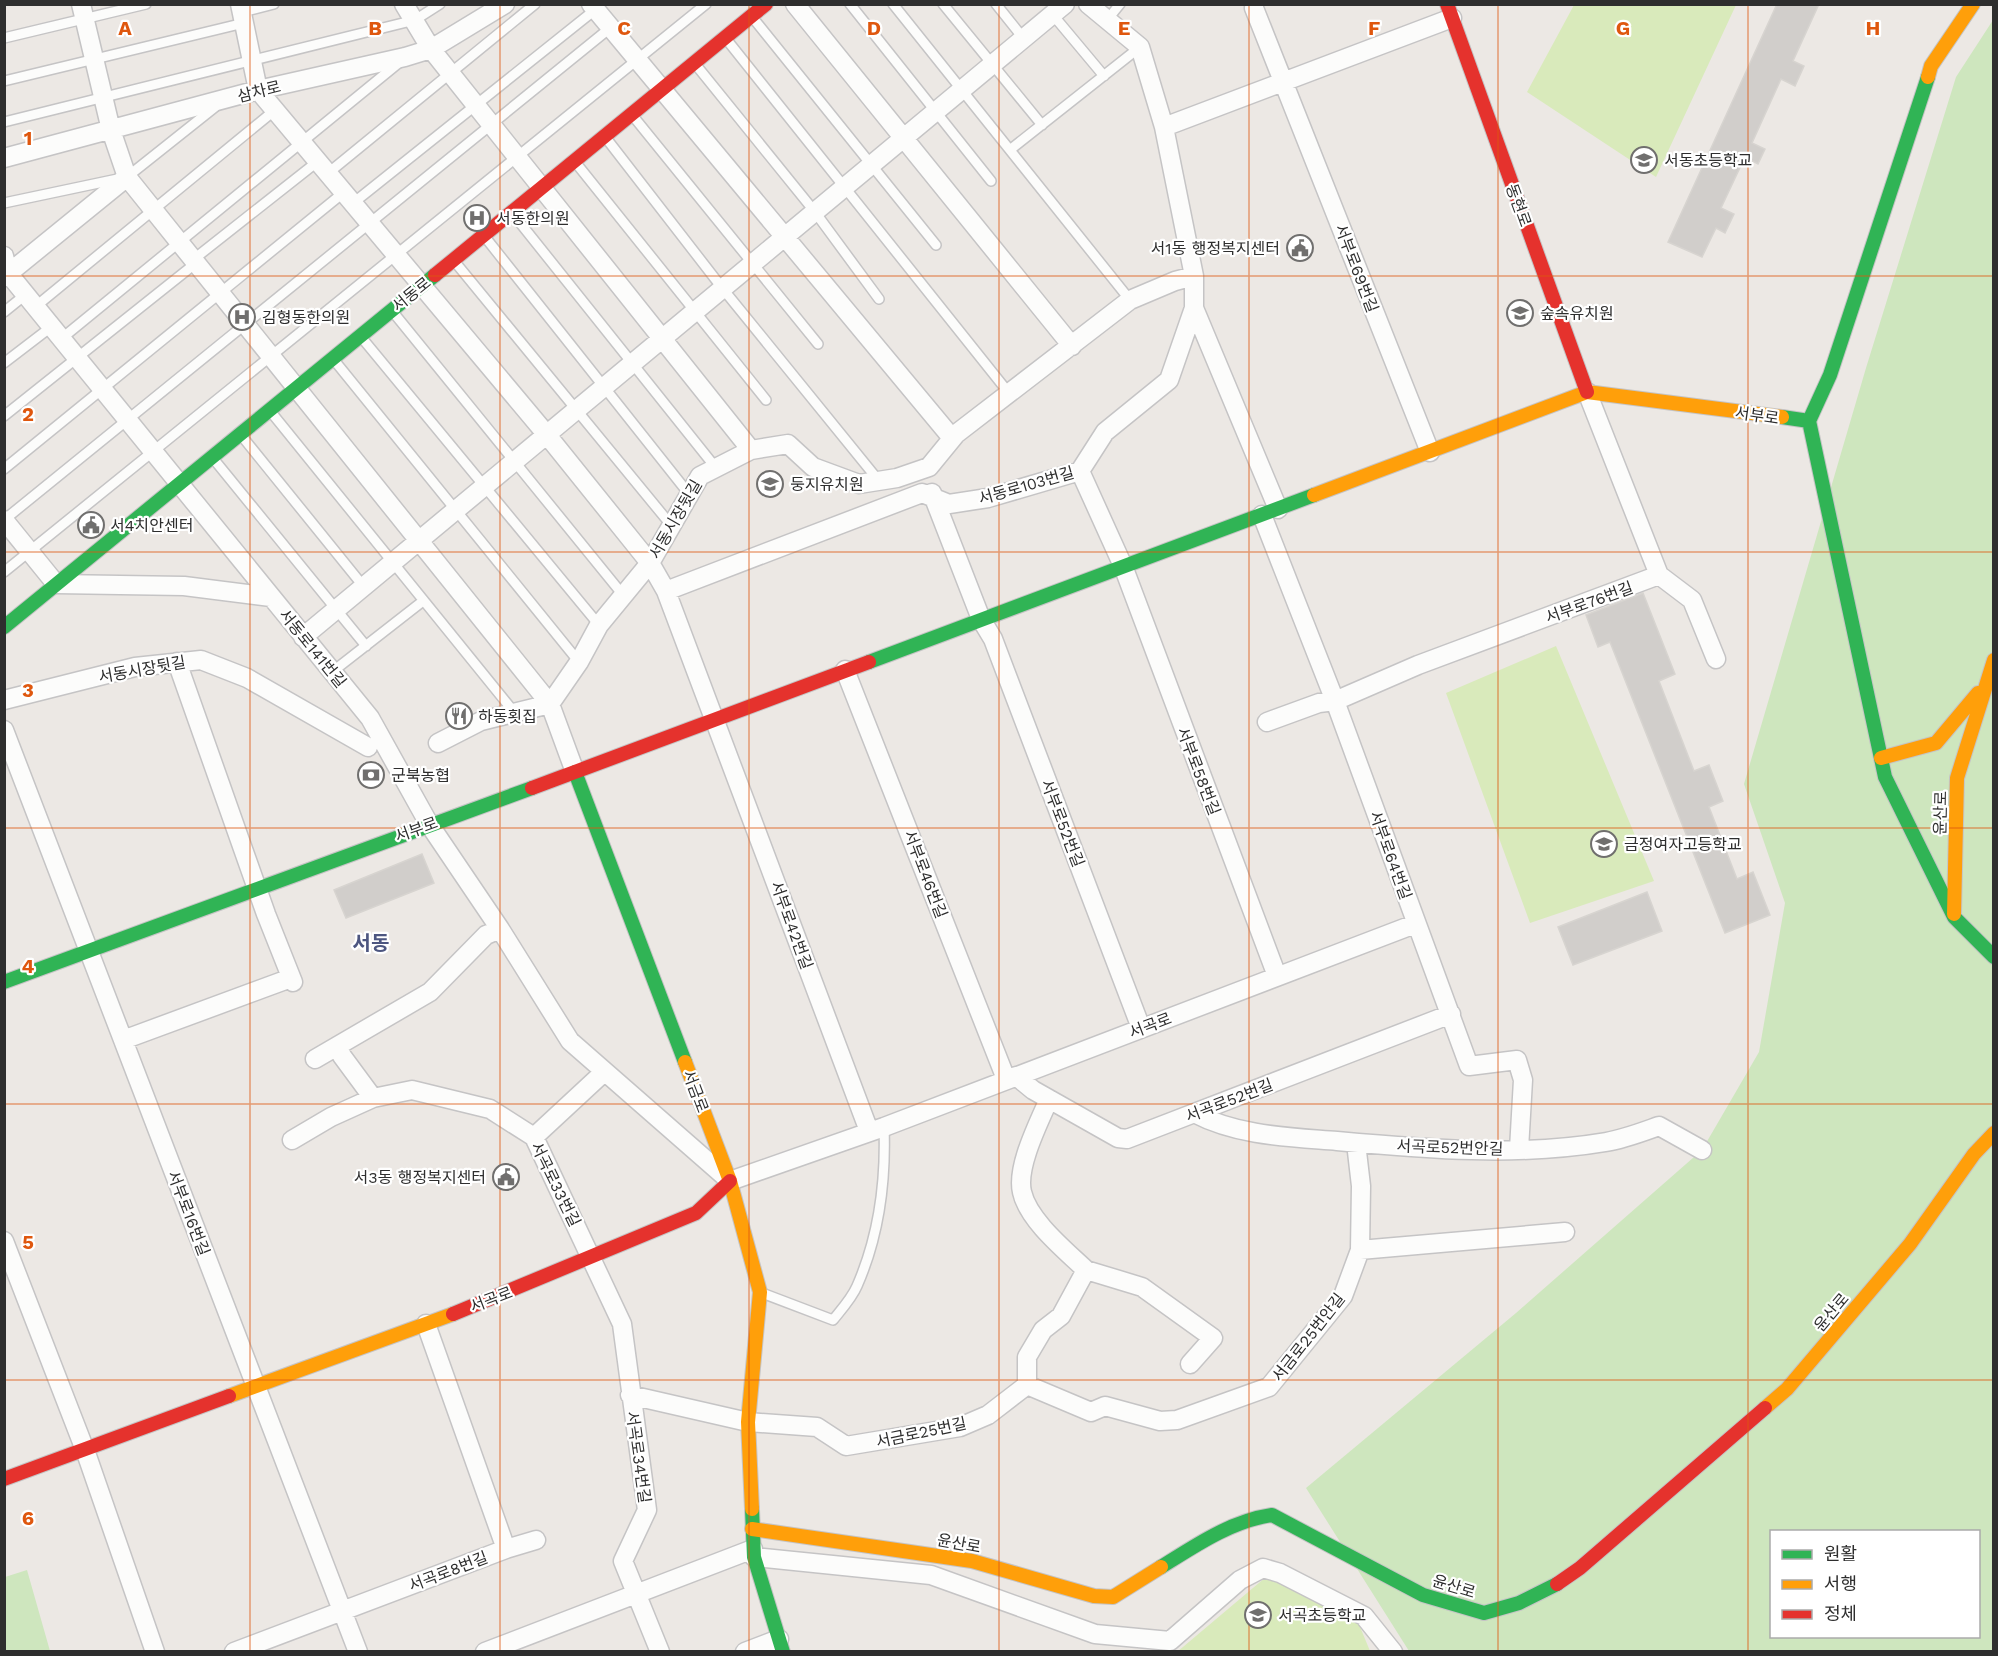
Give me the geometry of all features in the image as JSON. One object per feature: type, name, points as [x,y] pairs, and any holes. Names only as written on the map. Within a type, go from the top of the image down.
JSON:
[{"type":"street","points":[[404,4],[416,20],[431,49],[449,73],[751,450]]},
{"type":"street","name":"삼차로","points":[[4,158],[258,90],[405,57],[431,49],[506,4]]},
{"type":"street","name":"서동로","points":[[4,627],[766,4]]},
{"type":"street","points":[[795,4],[1072,346]]},
{"type":"street","points":[[1088,4],[1140,47]]},
{"type":"street","points":[[1973,4],[1931,66],[1830,375],[1809,421],[1885,777],[1954,917],[1994,957]]},
{"type":"street","points":[[596,6],[610,28],[661,90],[786,236],[952,438]]},
{"type":"street","name":"서부로69번길","points":[[1254,8],[1430,452]]},
{"type":"street","points":[[303,637],[1059,10]]},
{"type":"street","name":"동현로","points":[[1284,83],[1450,11],[1587,392]]},
{"type":"street","points":[[82,12],[111,130],[127,177],[550,704],[575,772]]},
{"type":"street","points":[[242,13],[258,90],[421,287],[434,296],[650,563],[666,591],[714,719]]},
{"type":"street","name":"서동로103번길","points":[[666,591],[922,493],[949,504],[988,498],[1080,471],[1106,432],[1168,380],[1194,308],[1194,276],[1164,127],[1140,47]]},
{"type":"street","points":[[1164,127],[1284,83]]},
{"type":"street","points":[[6,269],[127,177]]},
{"type":"street","name":"서동로141번길","points":[[6,269],[100,388],[370,718],[429,825],[500,929],[570,1041],[730,1181]]},
{"type":"street","points":[[981,619],[936,499],[924,479],[929,467],[952,438],[1008,392],[1072,346],[1130,300],[1175,281],[1194,276]]},
{"type":"street","points":[[1194,308],[1270,512]]},
{"type":"street","points":[[1587,392],[1659,575],[1692,600],[1716,659]]},
{"type":"street","name":"서부로","points":[[4,982],[575,772],[1587,392],[1809,421]]},
{"type":"street","name":"서동시장뒷길","points":[[550,704],[579,662],[599,625],[650,563],[700,476],[751,450],[788,444],[813,467],[859,484],[879,481],[929,467]]},
{"type":"street","points":[[1080,471],[1123,566]]},
{"type":"street","name":"서부로64번길","points":[[1270,512],[1415,924],[1469,1066],[1517,1060],[1523,1080],[1519,1149]]},
{"type":"street","points":[[5,520],[56,584],[184,586],[271,597]]},
{"type":"street","name":"서부로58번길","points":[[1123,566],[1277,976]]},
{"type":"street","name":"서부로76번길","points":[[1267,722],[1319,703],[1335,701],[1418,665],[1659,575]]},
{"type":"street","name":"서부로52번길","points":[[981,619],[993,639],[1141,1028]]},
{"type":"street","name":"서동시장뒷길","points":[[4,700],[135,667],[201,660],[247,678],[368,747]]},
{"type":"street","name":"윤산로","points":[[1954,917],[1957,778],[1994,660]]},
{"type":"street","points":[[123,1040],[292,980],[257,889],[177,662]]},
{"type":"street","name":"서부로46번길","points":[[844,670],[1011,1077]]},
{"type":"street","points":[[1881,758],[1936,743],[1986,684]]},
{"type":"street","points":[[438,743],[481,721],[550,704]]},
{"type":"street","name":"서부로42번길","points":[[714,719],[876,1129]]},
{"type":"street","name":"서부로16번길","points":[[4,730],[358,1652]]},
{"type":"street","name":"서금로","points":[[575,772],[730,1181],[760,1292],[748,1422],[754,1553],[781,1645]]},
{"type":"street","name":"서곡로","points":[[4,1479],[499,1297],[696,1213],[730,1181],[876,1129],[1415,924]]},
{"type":"street","points":[[315,1059],[430,992],[486,935],[500,929]]},
{"type":"street","name":"서곡로52번길","points":[[1011,1077],[1118,1138],[1127,1139],[1451,1014]]},
{"type":"street","points":[[338,1046],[347,1064],[373,1098]]},
{"type":"street","points":[[534,1137],[603,1072]]},
{"type":"street","name":"서곡로33번길","points":[[292,1140],[331,1117],[373,1098],[412,1090],[449,1097],[490,1109],[534,1137],[591,1257]]},
{"type":"street","points":[[1049,1100],[1026,1152],[1022,1191],[1042,1228],[1086,1270],[1142,1287],[1213,1338],[1190,1364]]},
{"type":"street","name":"서곡로52번안길","points":[[1194,1113],[1211,1122],[1251,1133],[1455,1150],[1519,1149],[1607,1142],[1659,1126],[1702,1150]]},
{"type":"street","name":"윤산로","points":[[753,1529],[972,1561],[1094,1596],[1113,1597],[1207,1538],[1251,1518],[1272,1515],[1423,1594],[1484,1613],[1519,1603],[1553,1587],[1580,1568],[1787,1389],[1910,1244],[1974,1154],[1994,1133]]},
{"type":"street","name":"서금로25번안길","points":[[1027,1385],[1091,1412],[1105,1406],[1160,1421],[1177,1420],[1269,1387],[1343,1296],[1360,1250],[1361,1186],[1356,1143]]},
{"type":"street","points":[[1360,1250],[1565,1232]]},
{"type":"street","points":[[4,1241],[85,1450],[155,1652]]},
{"type":"street","name":"서곡로34번길","points":[[591,1257],[622,1324],[647,1510],[623,1561],[660,1652]]},
{"type":"street","points":[[1027,1385],[1027,1357],[1043,1330],[1060,1316],[1086,1270]]},
{"type":"street","name":"서곡로8번길","points":[[234,1652],[506,1548],[426,1324]]},
{"type":"street","name":"서금로25번길","points":[[748,1422],[817,1427],[846,1446],[960,1427],[988,1415],[1027,1385]]},
{"type":"street","points":[[630,1395],[748,1422]]},
{"type":"street","points":[[506,1548],[536,1540]]},
{"type":"street","points":[[485,1652],[636,1594],[754,1553],[931,1575],[1095,1634],[1170,1641],[1240,1580],[1263,1568],[1280,1573],[1364,1616],[1394,1652]]},
{"type":"street","points":[[745,1652],[781,1645]]},
{"type":"lane","points":[[4,38],[82,12],[146,4]]},
{"type":"lane","points":[[4,81],[94,58],[274,4]]},
{"type":"lane","points":[[4,122],[416,20],[440,4]]},
{"type":"lane","points":[[4,416],[195,261],[449,73],[535,4]]},
{"type":"lane","points":[[4,572],[706,4]]},
{"type":"lane","points":[[850,4],[934,113],[991,181]]},
{"type":"lane","points":[[893,4],[1130,300]]},
{"type":"lane","points":[[943,4],[1042,125]]},
{"type":"lane","points":[[996,4],[1024,39]]},
{"type":"lane","points":[[1107,20],[1120,4]]},
{"type":"lane","points":[[4,469],[220,291],[475,105],[596,6]]},
{"type":"lane","points":[[1059,10],[1104,76]]},
{"type":"lane","points":[[752,16],[936,245]]},
{"type":"lane","points":[[5,520],[610,28]]},
{"type":"lane","points":[[725,38],[843,189],[1008,392]]},
{"type":"lane","points":[[1011,150],[1140,47]]},
{"type":"lane","points":[[4,363],[56,333],[179,241],[302,144],[405,57]]},
{"type":"lane","points":[[694,63],[815,212],[879,299]]},
{"type":"lane","points":[[4,203],[127,177],[223,100]]},
{"type":"lane","points":[[4,312],[30,301],[154,210],[275,110]]},
{"type":"lane","points":[[632,114],[818,344]]},
{"type":"lane","points":[[605,136],[723,289],[879,481]]},
{"type":"lane","points":[[574,161],[766,400]]},
{"type":"lane","points":[[512,212],[716,468]]},
{"type":"lane","points":[[483,236],[689,494]]},
{"type":"lane","points":[[453,260],[671,525]]},
{"type":"lane","points":[[392,310],[513,463],[623,596]]},
{"type":"lane","points":[[360,336],[599,625]]},
{"type":"lane","points":[[333,358],[579,662]]},
{"type":"lane","points":[[269,410],[514,712]]},
{"type":"lane","points":[[240,434],[364,587]]},
{"type":"lane","points":[[212,457],[366,646]]},
{"type":"lane","points":[[332,672],[423,601]]},
{"type":"lane","points":[[760,1292],[834,1320],[857,1288],[874,1238],[886,1164],[876,1129]]},
{"type":"green space","points":[[1574,5],[1736,5],[1656,177],[1527,92]]},
{"type":"green space","points":[[1993,20],[1993,1651],[1409,1651],[1306,1488],[1516,1313],[1702,1150],[1759,1052],[1785,903],[1744,784],[1866,368],[1956,77]]},
{"type":"green space","points":[[1556,646],[1654,881],[1530,923],[1446,693]]},
{"type":"green space","points":[[27,1570],[50,1651],[5,1651],[5,1577]]},
{"type":"green space","points":[[1266,1577],[1307,1593],[1358,1622],[1370,1651],[1177,1652]]},
{"type":"building","points":[[1777,4],[1819,4],[1793,61],[1804,66],[1795,86],[1781,79],[1752,143],[1765,149],[1758,164],[1745,157],[1721,208],[1734,214],[1725,233],[1716,228],[1702,257],[1668,242]]},
{"type":"building","points":[[1643,593],[1675,674],[1659,681],[1694,771],[1709,765],[1723,801],[1709,807],[1737,879],[1753,872],[1770,915],[1725,933],[1610,642],[1598,647],[1586,615]]},
{"type":"building","points":[[422,854],[434,883],[346,918],[334,890]]},
{"type":"building","points":[[1647,892],[1662,931],[1573,965],[1558,927]]},
{"type":"traffic: fast","points":[[1782,417],[1809,421],[1830,375],[1928,77]]},
{"type":"traffic: fast","points":[[4,627],[435,275]]},
{"type":"traffic: fast","points":[[1809,421],[1885,777],[1954,917],[1994,957]]},
{"type":"traffic: fast","points":[[869,662],[1314,495]]},
{"type":"traffic: fast","points":[[575,772],[685,1062]]},
{"type":"traffic: fast","points":[[4,982],[532,788]]},
{"type":"traffic: fast","points":[[752,1509],[754,1557],[783,1652]]},
{"type":"traffic: fast","points":[[1161,1567],[1228,1528],[1272,1515],[1423,1595],[1484,1613],[1519,1603],[1557,1584]]},
{"type":"traffic: slow","points":[[1928,77],[1931,66],[1973,4]]},
{"type":"traffic: slow","points":[[1314,495],[1587,392],[1782,417]]},
{"type":"traffic: slow","points":[[1954,914],[1957,778],[1994,660]]},
{"type":"traffic: slow","points":[[1881,758],[1936,743],[1978,693]]},
{"type":"traffic: slow","points":[[685,1062],[730,1181],[760,1292],[748,1422],[752,1509]]},
{"type":"traffic: slow","points":[[1765,1408],[1787,1389],[1910,1244],[1974,1154],[1994,1133]]},
{"type":"traffic: slow","points":[[229,1396],[453,1314]]},
{"type":"traffic: slow","points":[[752,1529],[972,1561],[1094,1596],[1113,1597],[1161,1567]]},
{"type":"traffic: jam","points":[[435,275],[766,4]]},
{"type":"traffic: jam","points":[[1447,4],[1587,392]]},
{"type":"traffic: jam","points":[[532,788],[869,662]]},
{"type":"traffic: jam","points":[[453,1314],[696,1213],[730,1181]]},
{"type":"traffic: jam","points":[[4,1479],[229,1396]]},
{"type":"traffic: jam","points":[[1557,1584],[1580,1568],[1765,1408]]},
{"type":"place","name":"서동초등학교","points":[[1644,160]]},
{"type":"place","name":"서동한의원","points":[[477,218]]},
{"type":"place","name":"서1동 행정복지센터","points":[[1300,248]]},
{"type":"place","name":"숲속유치원","points":[[1520,313]]},
{"type":"place","name":"김형동한의원","points":[[242,317]]},
{"type":"place","name":"둥지유치원","points":[[770,484]]},
{"type":"place","name":"서4치안센터","points":[[91,525]]},
{"type":"place","name":"하동횟집","points":[[459,716]]},
{"type":"place","name":"군북농협","points":[[371,775]]},
{"type":"place","name":"금정여자고등학교","points":[[1604,844]]},
{"type":"place","name":"서3동 행정복지센터","points":[[506,1177]]},
{"type":"place","name":"서곡초등학교","points":[[1258,1615]]},
{"type":"district","name":"서동","points":[[371,943]]}]
